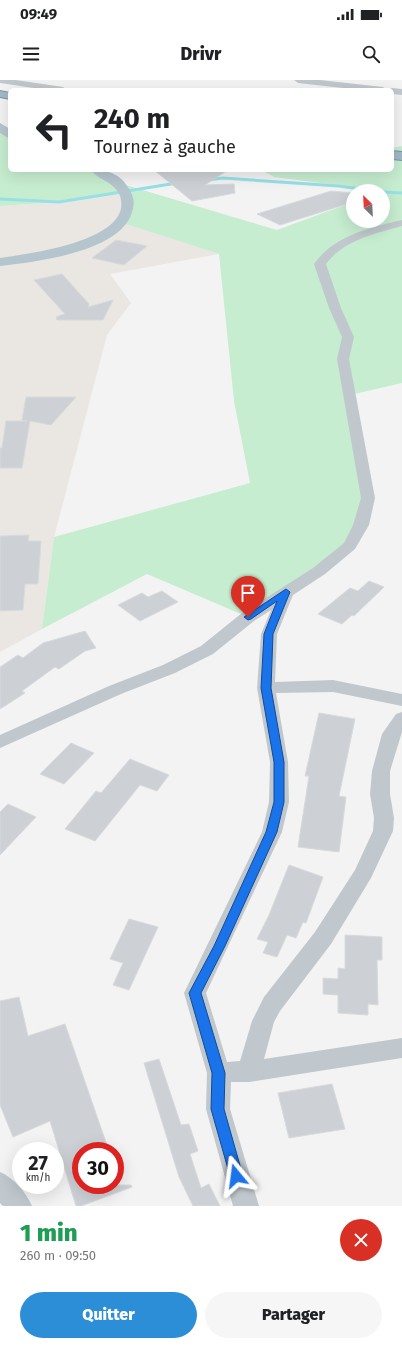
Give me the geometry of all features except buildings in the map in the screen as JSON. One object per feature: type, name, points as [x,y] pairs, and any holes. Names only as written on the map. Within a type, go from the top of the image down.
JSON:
[{"type":"main road","points":[[0,127],[8,133]]},
{"type":"main road","points":[[0,262],[74,248],[98,239],[117,226],[128,213],[128,202],[122,188],[100,172]]},
{"type":"street","points":[[0,80],[50,88]]},
{"type":"street","points":[[300,80],[366,88]]},
{"type":"street","points":[[0,742],[115,690],[169,669],[207,650],[248,617],[319,571],[350,546],[360,525],[368,498],[343,359],[348,337],[335,308],[320,264],[326,254],[342,243],[366,233],[402,224]]},
{"type":"street","points":[[246,1206],[218,1109],[219,1073],[195,993],[219,946],[272,832],[279,802],[279,762],[266,688],[269,634],[286,592]]},
{"type":"street","points":[[266,688],[333,686],[402,700]]},
{"type":"street","points":[[249,1072],[264,1020],[272,1004],[323,938],[364,873],[383,831],[384,818],[380,794],[381,771],[391,734],[402,718]]},
{"type":"street","points":[[219,1073],[249,1072],[402,1048]]},
{"type":"street","points":[[0,1184],[19,1206]]},
{"type":"shaded area","points":[[125,193],[121,222],[219,254],[110,274],[131,303],[107,335],[54,537],[42,629],[0,652],[0,206],[59,202]]},
{"type":"green space","points":[[0,127],[8,133],[8,172],[100,172],[119,183],[277,230],[346,205],[346,228],[390,228],[390,184],[346,184],[346,186],[274,177],[265,172],[394,172],[394,148],[402,146],[402,383],[350,395],[368,498],[350,546],[248,617],[147,574],[42,629],[54,537],[250,483],[234,401],[219,254],[120,222],[125,193],[59,202],[0,206]]},
{"type":"waterway","points":[[208,180],[223,178],[346,187]]},
{"type":"waterway","points":[[0,199],[59,202],[177,183]]},
{"type":"waterway","points":[[390,192],[402,193]]},
{"type":"route","points":[[236,1176],[218,1109],[219,1073],[195,993],[219,946],[272,832],[279,802],[279,762],[266,688],[269,634],[286,592],[248,617]]}]
